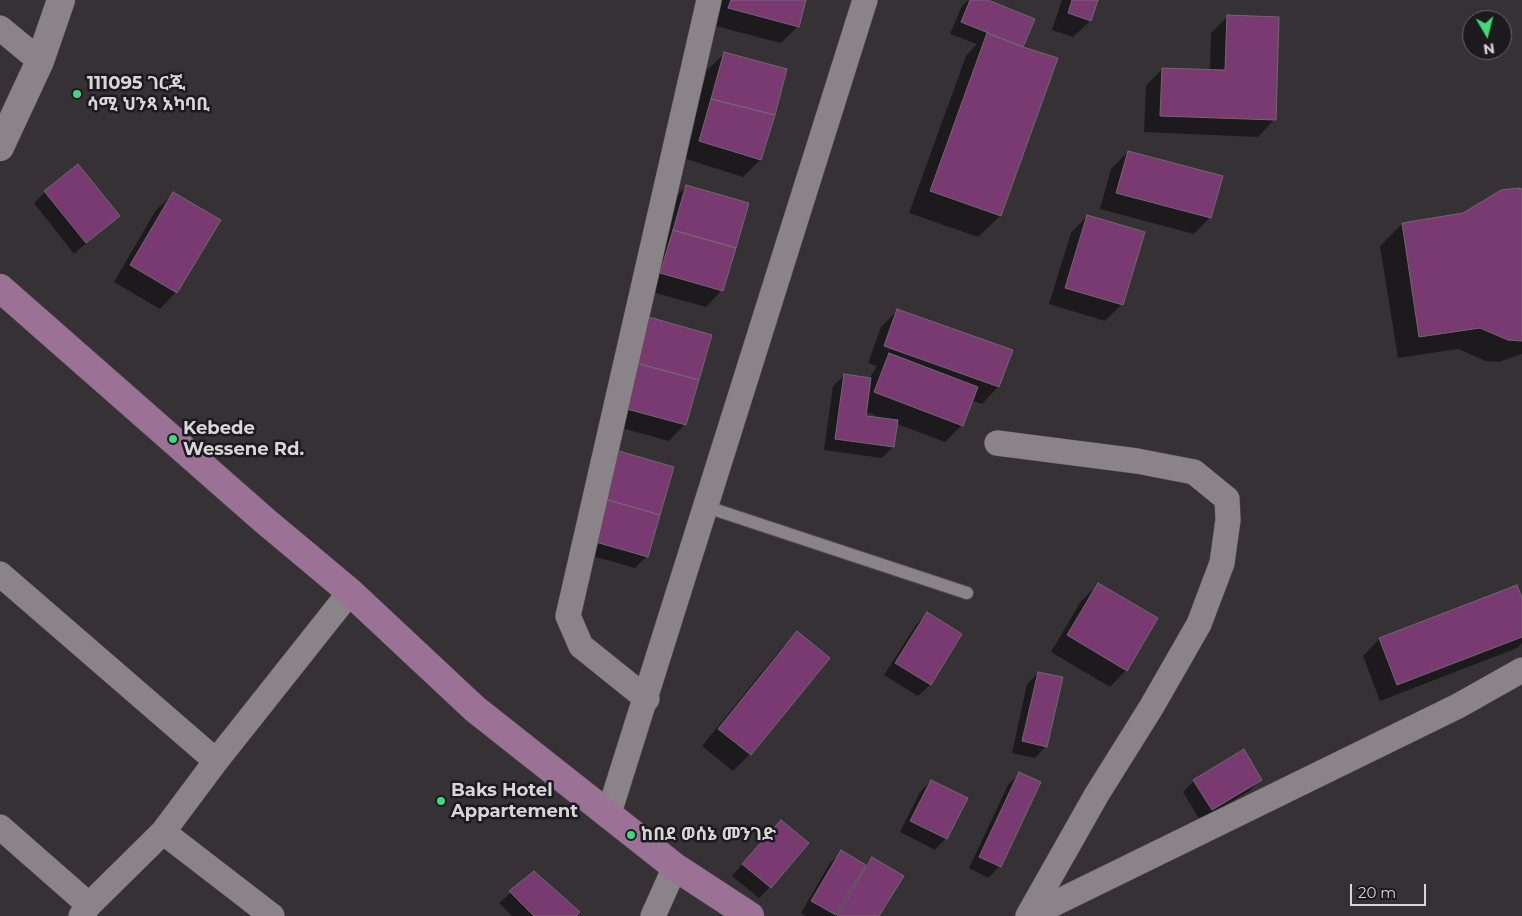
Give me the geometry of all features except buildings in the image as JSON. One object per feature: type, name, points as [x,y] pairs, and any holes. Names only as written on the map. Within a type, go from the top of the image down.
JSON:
[{"type":"main road","points":[[0,288],[264,520],[350,592],[475,709],[674,867],[750,916]]},
{"type":"street","points":[[0,147],[40,60],[61,0]]},
{"type":"street","points":[[647,699],[581,646],[568,616],[708,0]]},
{"type":"street","points":[[608,816],[647,699],[865,0]]},
{"type":"street","points":[[0,28],[40,60]]},
{"type":"street","points":[[997,443],[1137,461],[1194,472],[1227,499],[1228,506],[1222,563],[1199,624],[1152,706],[1096,794],[1028,916]]},
{"type":"street","points":[[0,574],[216,762]]},
{"type":"street","points":[[0,827],[85,911],[163,832],[350,592]]},
{"type":"street","points":[[1028,916],[1458,706],[1522,670]]},
{"type":"street","points":[[163,832],[272,916]]},
{"type":"street","points":[[653,916],[674,867]]},
{"type":"lane","points":[[706,507],[966,593]]},
{"type":"place","name":"111095 ገርጂ ሳሚ ህንጻ አካባቢ","points":[[77,94]]},
{"type":"place","name":"Kebede Wessene Rd.","points":[[173,439]]},
{"type":"place","name":"Baks Hotel Appartement","points":[[441,801]]},
{"type":"place","name":"ከበደ ወሰኔ መንገድ","points":[[631,835]]}]
